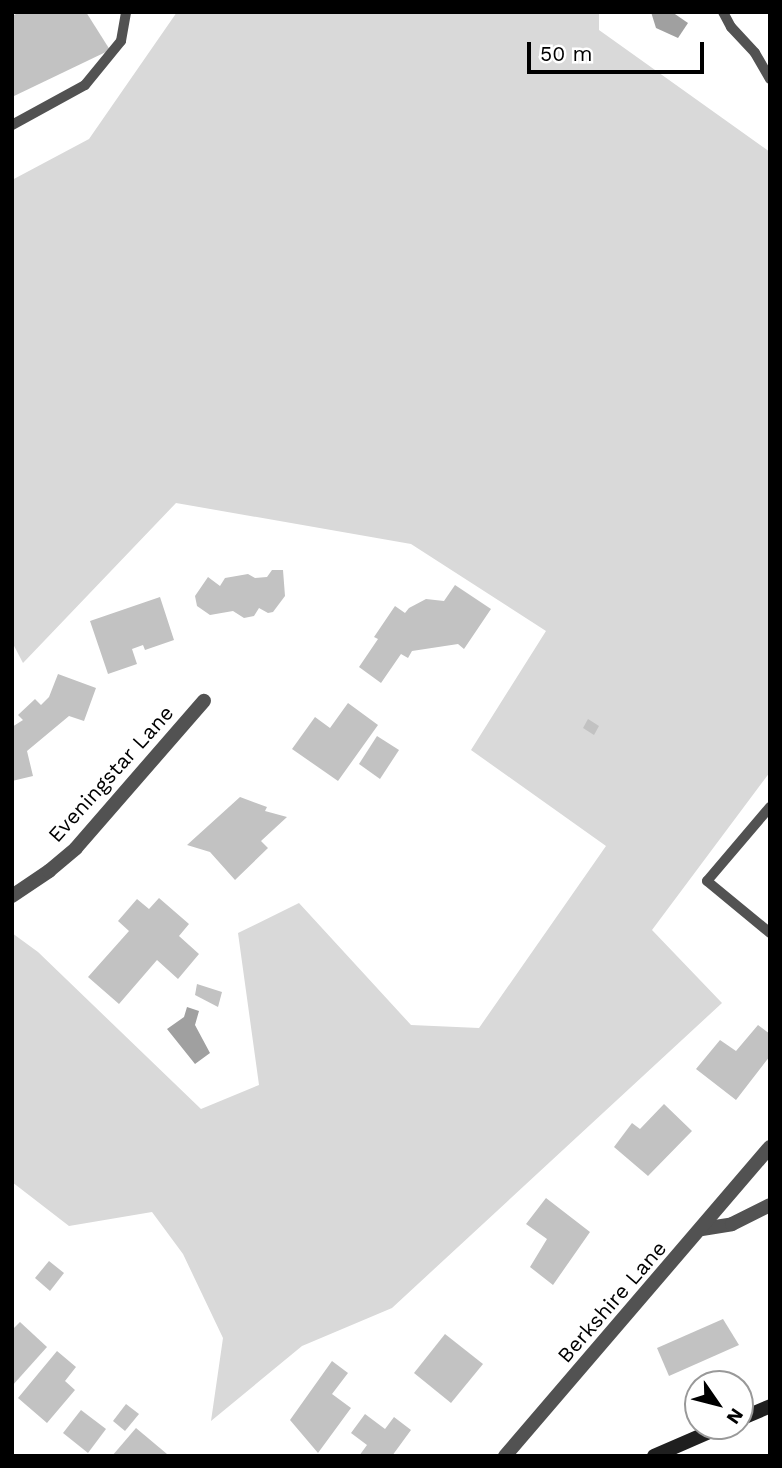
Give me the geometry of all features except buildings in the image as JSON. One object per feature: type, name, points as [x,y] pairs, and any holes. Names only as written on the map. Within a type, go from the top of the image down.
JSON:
[{"type":"main road","points":[[654,1456],[691,1440]]},
{"type":"street","name":"Eveningstar Lane","points":[[12,896],[49,872],[76,848],[204,701]]},
{"type":"street","name":"Berkshire Lane","points":[[505,1456],[770,1147]]},
{"type":"street","points":[[702,1229],[732,1224],[770,1205]]},
{"type":"lane","points":[[12,125],[85,85],[121,41],[126,12]]},
{"type":"lane","points":[[723,12],[730,27],[755,53],[770,79]]},
{"type":"lane","points":[[770,807],[707,881],[770,933]]},
{"type":"shaded area","points":[[177,12],[599,12],[599,30],[770,152],[770,772],[652,930],[722,1003],[392,1308],[302,1346],[211,1421],[223,1338],[183,1254],[152,1212],[69,1226],[12,1182],[12,933],[38,952],[201,1109],[259,1085],[238,933],[299,903],[411,1025],[479,1028],[606,846],[471,750],[546,631],[411,544],[176,503],[23,663],[12,642],[12,180],[89,139]]},
{"type":"shaded area","points":[[651,12],[672,12],[688,23],[678,38],[656,28]]},
{"type":"shaded area","points":[[187,1007],[199,1011],[195,1025],[210,1053],[195,1064],[167,1029],[184,1017]]}]
